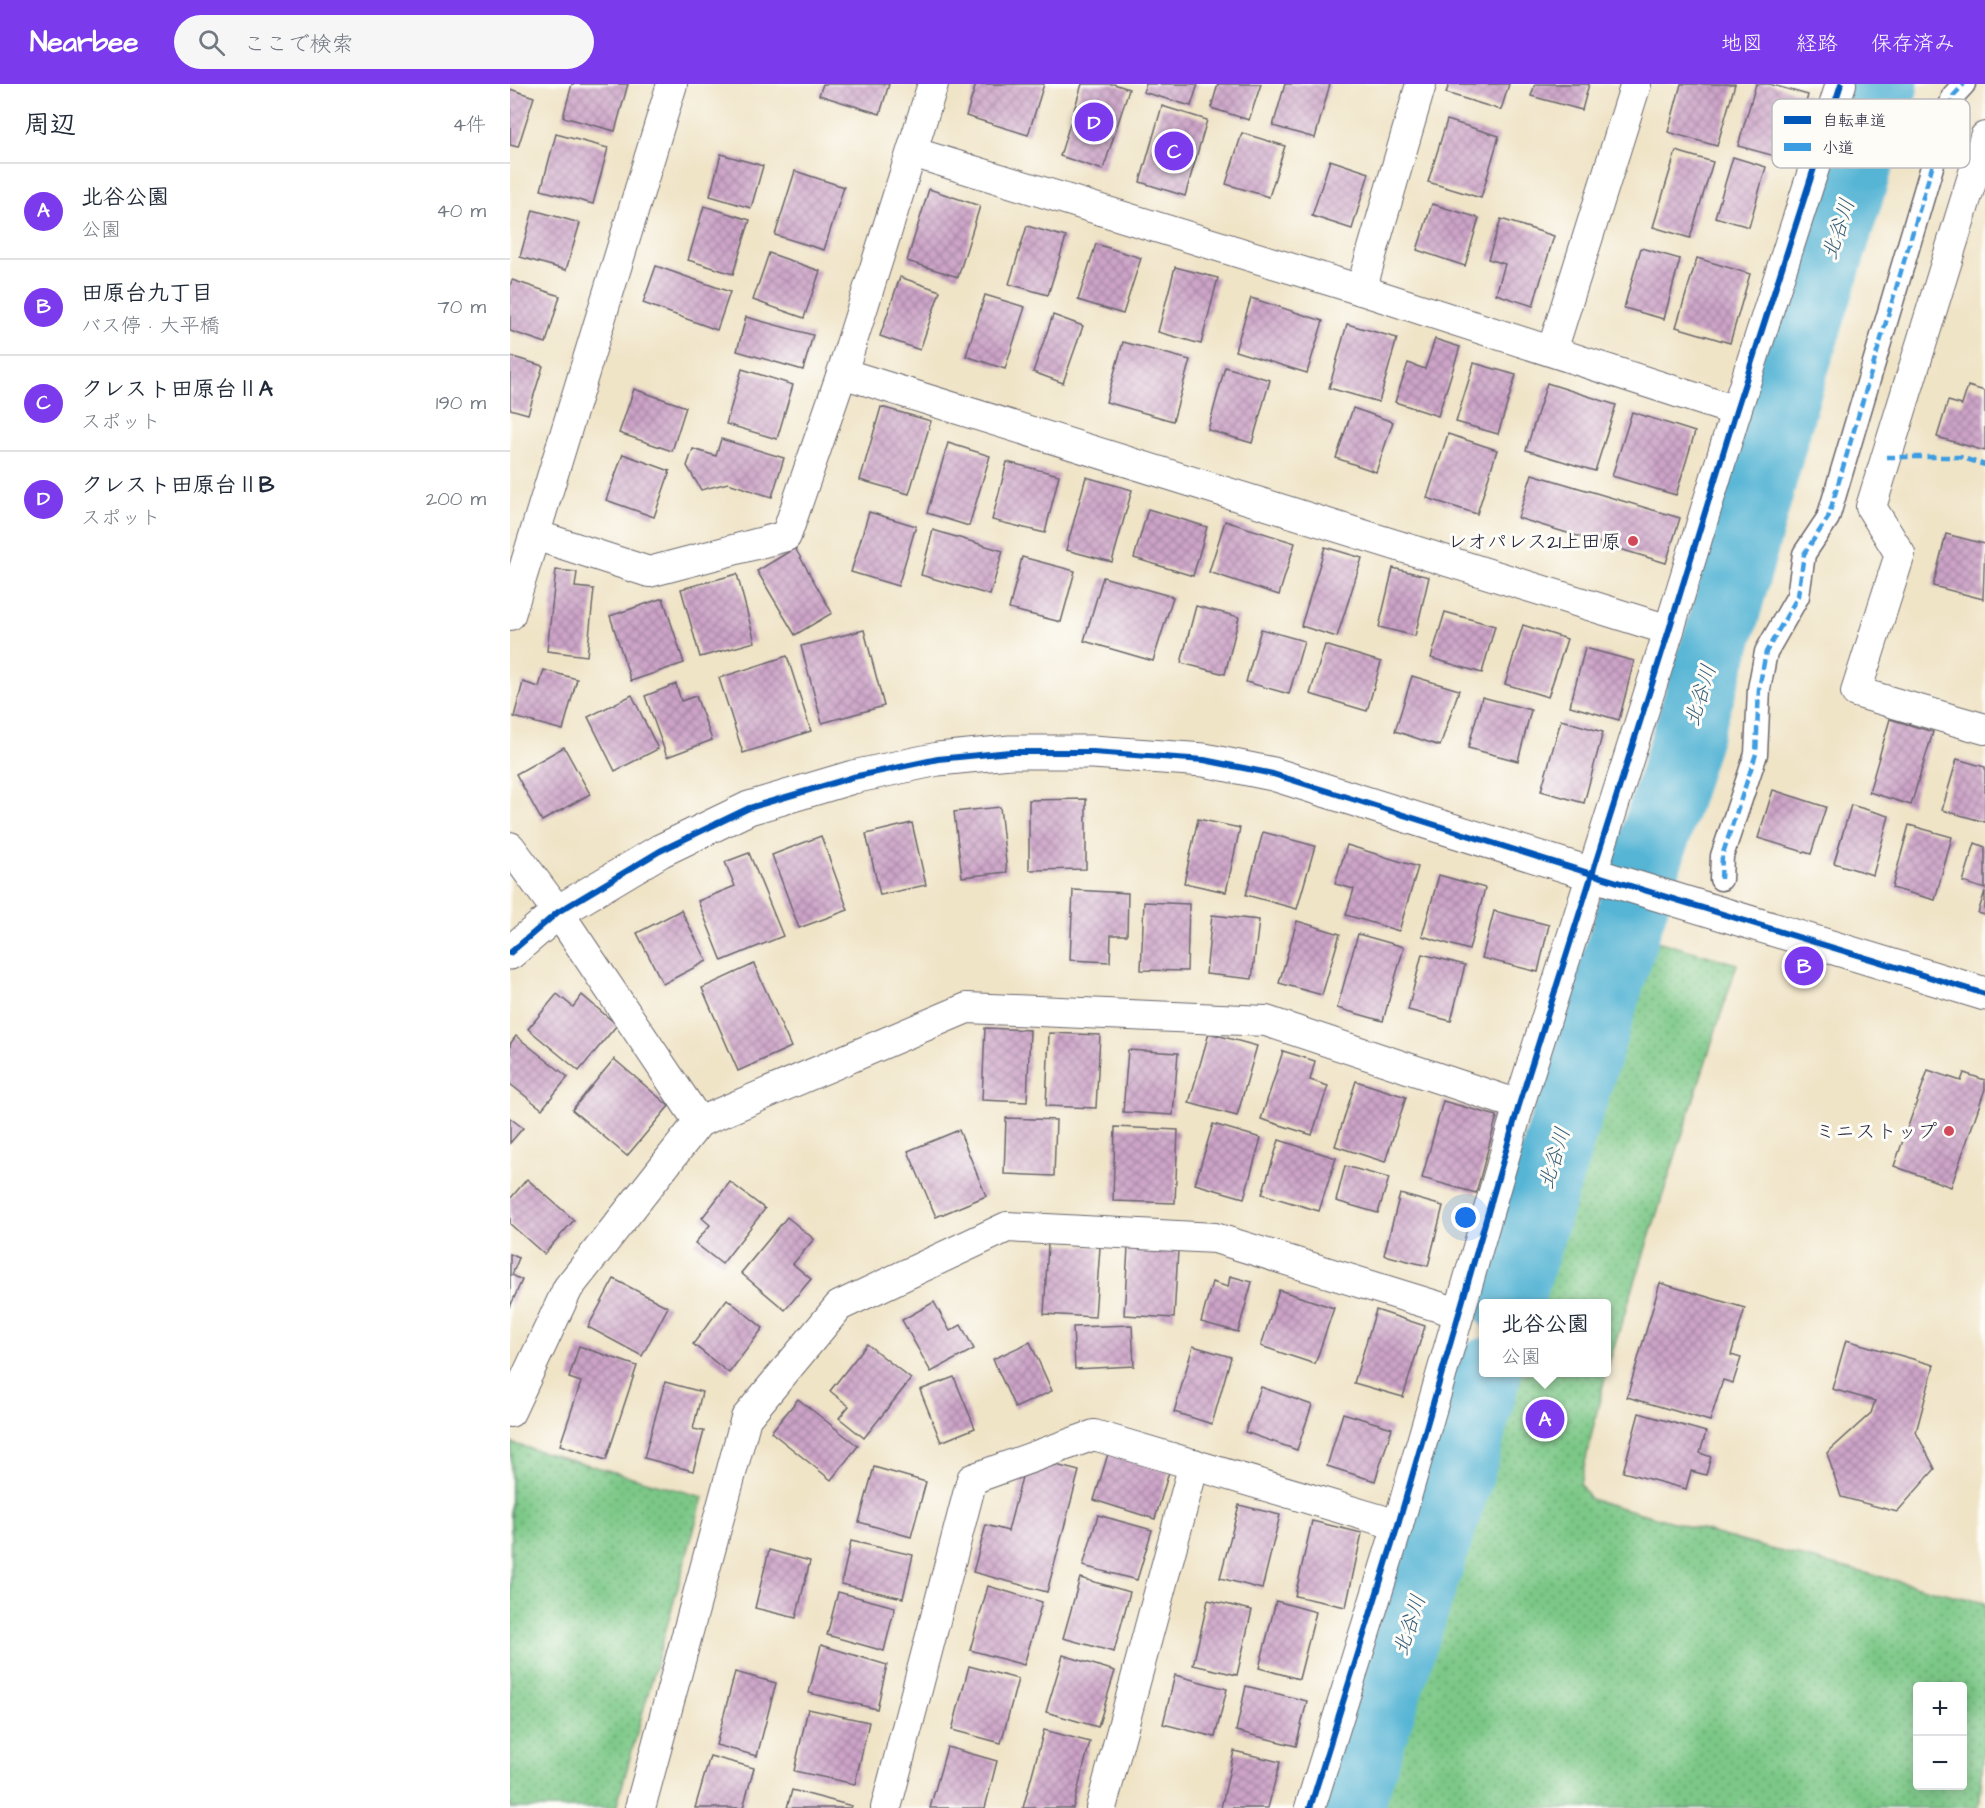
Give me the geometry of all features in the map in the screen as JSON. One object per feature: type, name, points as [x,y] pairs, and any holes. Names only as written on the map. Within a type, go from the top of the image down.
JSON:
[{"type":"street","points":[[510,615],[672,84]]},
{"type":"street","points":[[535,535],[649,572],[786,536],[842,373],[933,84]]},
{"type":"street","points":[[1360,290],[1421,84]]},
{"type":"street","points":[[1552,351],[1636,84]]},
{"type":"street","points":[[1836,99],[1841,84]]},
{"type":"street","points":[[1952,99],[1964,84]]},
{"type":"street","points":[[1985,137],[1871,507],[1900,554],[1856,692],[1985,729]]},
{"type":"street","points":[[912,152],[1360,290],[1736,411]]},
{"type":"street","points":[[1310,1808],[1398,1525],[1519,1105],[1601,877],[1669,630],[1814,168]]},
{"type":"street","points":[[1721,879],[1722,856],[1756,754],[1759,689],[1766,652],[1798,596],[1804,554],[1828,518],[1932,168]]},
{"type":"street","points":[[842,373],[1669,630]]},
{"type":"street","points":[[510,953],[558,912],[660,851],[749,808],[853,777],[938,759],[1010,752],[1093,752],[1204,760],[1274,774],[1985,994]]},
{"type":"street","points":[[510,847],[558,912],[699,1122]]},
{"type":"street","points":[[510,1412],[568,1288],[699,1122],[967,1008],[1266,1021],[1519,1105]]},
{"type":"street","points":[[640,1808],[746,1418],[839,1306],[1007,1227],[1215,1238],[1459,1313]]},
{"type":"street","points":[[886,1808],[972,1479],[1094,1435],[1398,1525]]},
{"type":"street","points":[[1101,1808],[1194,1464]]},
{"type":"green space","points":[[1646,938],[1737,964],[1611,1357],[1611,1299],[1534,1299],[1580,1138]]},
{"type":"green space","points":[[1511,1377],[1605,1377],[1580,1484],[1590,1499],[1759,1546],[1985,1603],[1985,1739],[1979,1808],[1370,1808],[1477,1474]]},
{"type":"green space","points":[[511,1443],[703,1497],[616,1808],[510,1808]]},
{"type":"building","points":[[572,84],[628,84],[615,131],[563,117]]},
{"type":"building","points":[[823,84],[889,84],[880,114],[819,95]]},
{"type":"building","points":[[976,84],[1044,84],[1028,135],[966,116]]},
{"type":"building","points":[[1082,84],[1114,84],[1129,89],[1103,170],[1060,156]]},
{"type":"building","points":[[1146,84],[1198,84],[1191,106],[1143,92]]},
{"type":"building","points":[[1218,84],[1261,84],[1249,120],[1211,108]]},
{"type":"building","points":[[1285,84],[1330,84],[1315,138],[1273,126]]},
{"type":"building","points":[[1449,84],[1509,84],[1501,110],[1446,93]]},
{"type":"building","points":[[1535,84],[1589,84],[1582,110],[1531,96]]},
{"type":"building","points":[[1681,84],[1735,84],[1717,146],[1668,132]]},
{"type":"building","points":[[1756,84],[1769,84],[1808,95],[1807,99],[1772,99],[1772,155],[1738,146]]},
{"type":"building","points":[[510,89],[534,97],[518,147],[510,145]]},
{"type":"building","points":[[1162,106],[1207,120],[1185,196],[1140,182]]},
{"type":"building","points":[[1447,120],[1499,136],[1481,198],[1428,182]]},
{"type":"building","points":[[1242,133],[1285,146],[1269,197],[1226,184]]},
{"type":"building","points":[[556,134],[608,148],[593,204],[541,190]]},
{"type":"building","points":[[1676,151],[1713,162],[1690,238],[1653,227]]},
{"type":"building","points":[[721,154],[763,166],[751,208],[710,196]]},
{"type":"building","points":[[1733,157],[1766,167],[1749,227],[1715,217]]},
{"type":"building","points":[[1330,160],[1369,173],[1352,229],[1312,216]]},
{"type":"building","points":[[795,171],[844,187],[824,250],[775,235]]},
{"type":"building","points":[[929,189],[980,206],[958,277],[907,261]]},
{"type":"building","points":[[1432,204],[1479,218],[1465,266],[1417,250]]},
{"type":"building","points":[[704,206],[750,220],[733,274],[688,260]]},
{"type":"building","points":[[533,210],[580,223],[566,270],[520,257]]},
{"type":"building","points":[[1501,219],[1554,236],[1533,306],[1496,294],[1505,264],[1488,259]]},
{"type":"building","points":[[1027,226],[1066,237],[1048,295],[1009,284]]},
{"type":"building","points":[[1096,244],[1141,258],[1123,314],[1078,300]]},
{"type":"building","points":[[1641,248],[1680,259],[1664,319],[1624,308]]},
{"type":"building","points":[[769,253],[820,271],[804,318],[753,300]]},
{"type":"building","points":[[1697,258],[1750,274],[1730,343],[1676,327]]},
{"type":"building","points":[[656,266],[730,292],[717,330],[643,303]]},
{"type":"building","points":[[1175,267],[1218,278],[1201,344],[1158,332]]},
{"type":"building","points":[[900,277],[940,291],[920,350],[880,336]]},
{"type":"building","points":[[512,280],[560,296],[546,343],[510,331]]},
{"type":"building","points":[[985,295],[1025,307],[1005,369],[966,356]]},
{"type":"building","points":[[1251,298],[1323,321],[1307,373],[1235,351]]},
{"type":"building","points":[[1053,315],[1083,326],[1063,383],[1033,372]]},
{"type":"building","points":[[746,317],[813,335],[803,370],[737,351]]},
{"type":"building","points":[[1347,324],[1397,338],[1379,402],[1329,388]]},
{"type":"building","points":[[1435,339],[1460,347],[1438,416],[1395,402],[1408,363],[1425,369]]},
{"type":"building","points":[[1123,342],[1190,360],[1173,421],[1106,402]]},
{"type":"building","points":[[510,356],[543,366],[528,414],[510,409]]},
{"type":"building","points":[[1474,363],[1516,375],[1498,434],[1456,422]]},
{"type":"building","points":[[1225,367],[1270,380],[1252,443],[1208,430]]},
{"type":"building","points":[[742,369],[793,385],[777,439],[726,424]]},
{"type":"building","points":[[1547,383],[1616,405],[1595,471],[1526,450]]},
{"type":"building","points":[[1968,386],[1985,391],[1985,451],[1937,437],[1948,401],[1962,405]]},
{"type":"building","points":[[634,389],[686,407],[672,451],[619,433]]},
{"type":"building","points":[[881,407],[931,421],[909,494],[860,480]]},
{"type":"building","points":[[1353,408],[1393,422],[1376,472],[1336,458]]},
{"type":"building","points":[[1632,412],[1695,432],[1676,495],[1612,476]]},
{"type":"building","points":[[1448,434],[1497,450],[1477,514],[1427,498]]},
{"type":"building","points":[[721,439],[784,458],[772,497],[728,483],[701,490],[687,466],[693,449],[716,456]]},
{"type":"building","points":[[948,443],[990,456],[969,526],[927,513]]},
{"type":"building","points":[[623,454],[670,471],[654,517],[606,500]]},
{"type":"building","points":[[1007,462],[1059,475],[1045,533],[992,520]]},
{"type":"building","name":"レオパレス21上田原","points":[[1532,474],[1680,518],[1666,563],[1518,518]]},
{"type":"building","points":[[1086,477],[1132,490],[1112,562],[1066,550]]},
{"type":"building","points":[[1148,509],[1207,527],[1193,576],[1134,558]]},
{"type":"building","points":[[869,512],[916,526],[898,586],[851,572]]},
{"type":"building","points":[[1225,521],[1295,543],[1279,595],[1209,572]]},
{"type":"building","points":[[933,530],[1003,551],[990,595],[921,575]]},
{"type":"building","points":[[1946,534],[1985,544],[1983,599],[1933,586]]},
{"type":"building","points":[[1325,547],[1362,558],[1337,637],[1301,626]]},
{"type":"building","points":[[795,548],[832,613],[795,635],[757,571]]},
{"type":"building","points":[[1022,557],[1075,571],[1061,622],[1009,609]]},
{"type":"building","points":[[1393,568],[1429,577],[1415,636],[1379,627]]},
{"type":"building","points":[[556,570],[577,572],[575,587],[594,589],[587,656],[547,651]]},
{"type":"building","points":[[737,574],[755,642],[700,657],[681,589]]},
{"type":"building","points":[[1103,577],[1173,597],[1153,661],[1084,641]]},
{"type":"building","points":[[663,598],[684,663],[631,681],[610,616]]},
{"type":"building","points":[[1196,606],[1239,617],[1225,674],[1181,663]]},
{"type":"building","points":[[1445,612],[1495,626],[1482,673],[1431,658]]},
{"type":"building","points":[[1523,625],[1567,639],[1548,697],[1505,684]]},
{"type":"building","points":[[1261,629],[1304,641],[1289,694],[1246,682]]},
{"type":"building","points":[[864,630],[884,706],[822,723],[801,646]]},
{"type":"building","points":[[1325,645],[1381,662],[1367,711],[1310,694]]},
{"type":"building","points":[[1585,648],[1634,661],[1619,720],[1570,706]]},
{"type":"building","points":[[787,656],[811,731],[743,753],[719,678]]},
{"type":"building","points":[[544,670],[577,679],[563,730],[514,717],[523,682],[539,687]]},
{"type":"building","points":[[1412,676],[1459,690],[1440,746],[1395,731]]},
{"type":"building","points":[[676,684],[681,701],[696,696],[712,740],[667,757],[645,696]]},
{"type":"building","points":[[632,695],[658,749],[615,771],[588,717]]},
{"type":"building","points":[[1482,697],[1531,710],[1518,761],[1468,748]]},
{"type":"building","points":[[1890,719],[1933,732],[1911,805],[1869,792]]},
{"type":"building","points":[[1561,720],[1603,732],[1584,803],[1541,791]]},
{"type":"building","points":[[564,747],[590,794],[542,821],[516,774]]},
{"type":"building","points":[[1957,759],[1985,767],[1985,822],[1942,810]]},
{"type":"building","points":[[1773,790],[1826,807],[1811,854],[1758,838]]},
{"type":"building","points":[[1086,799],[1086,869],[1029,870],[1029,800]]},
{"type":"building","points":[[1851,805],[1889,816],[1873,875],[1834,863]]},
{"type":"building","points":[[1000,807],[1007,872],[962,877],[954,812]]},
{"type":"building","points":[[1198,819],[1240,828],[1226,892],[1184,883]]},
{"type":"building","points":[[912,823],[926,885],[880,895],[866,834]]},
{"type":"building","points":[[1909,825],[1952,837],[1935,900],[1892,888]]},
{"type":"building","points":[[1263,832],[1315,846],[1297,909],[1246,895]]},
{"type":"building","points":[[821,836],[848,910],[799,928],[772,855]]},
{"type":"building","points":[[1975,843],[1985,847],[1985,889],[1963,882]]},
{"type":"building","points":[[1347,845],[1418,867],[1399,931],[1346,915],[1354,889],[1335,884]]},
{"type":"building","points":[[749,853],[783,936],[722,961],[698,901],[735,886],[725,862]]},
{"type":"building","points":[[1439,875],[1485,888],[1469,950],[1422,936]]},
{"type":"building","points":[[1073,890],[1128,893],[1127,935],[1111,935],[1110,962],[1070,960]]},
{"type":"building","points":[[1985,891],[1985,915],[1978,913]]},
{"type":"building","points":[[1144,902],[1189,904],[1187,971],[1141,970]]},
{"type":"building","points":[[681,910],[707,961],[663,984],[637,933]]},
{"type":"building","points":[[1494,911],[1549,925],[1538,972],[1482,958]]},
{"type":"building","points":[[1212,915],[1259,920],[1252,979],[1206,974]]},
{"type":"building","points":[[1297,921],[1340,934],[1322,995],[1279,983]]},
{"type":"building","points":[[1358,934],[1404,947],[1383,1021],[1337,1008]]},
{"type":"building","points":[[1422,954],[1465,965],[1451,1021],[1408,1010]]},
{"type":"building","points":[[754,964],[791,1047],[738,1071],[702,988]]},
{"type":"building","points":[[557,994],[573,1007],[582,995],[617,1025],[579,1071],[528,1029]]},
{"type":"building","points":[[985,1028],[1030,1030],[1027,1102],[982,1100]]},
{"type":"building","points":[[1049,1033],[1100,1035],[1096,1108],[1046,1106]]},
{"type":"building","points":[[1209,1033],[1257,1046],[1237,1116],[1189,1103]]},
{"type":"building","points":[[516,1036],[568,1077],[542,1109],[510,1084],[510,1044]]},
{"type":"building","points":[[1128,1050],[1178,1053],[1173,1115],[1123,1112]]},
{"type":"building","points":[[1283,1051],[1315,1061],[1310,1080],[1328,1086],[1312,1135],[1261,1119]]},
{"type":"building","points":[[614,1059],[669,1106],[627,1156],[572,1110]]},
{"type":"building","points":[[1928,1070],[1961,1081],[1964,1073],[1985,1080],[1985,1089],[1951,1187],[1894,1166]]},
{"type":"building","points":[[1356,1081],[1406,1097],[1385,1162],[1335,1146]]},
{"type":"building","points":[[1443,1101],[1497,1116],[1476,1193],[1422,1178]]},
{"type":"building","points":[[510,1118],[523,1128],[510,1143]]},
{"type":"building","points":[[1006,1118],[1056,1120],[1054,1176],[1004,1174]]},
{"type":"building","points":[[1213,1124],[1261,1138],[1244,1198],[1195,1184]]},
{"type":"building","points":[[1115,1127],[1178,1130],[1175,1203],[1113,1201]]},
{"type":"building","points":[[959,1130],[986,1196],[936,1217],[908,1151]]},
{"type":"building","points":[[1279,1140],[1336,1158],[1319,1211],[1262,1194]]},
{"type":"building","points":[[1345,1166],[1389,1178],[1378,1213],[1336,1201]]},
{"type":"building","points":[[527,1179],[574,1220],[544,1254],[510,1224],[510,1199]]},
{"type":"building","points":[[730,1182],[765,1209],[722,1264],[695,1243],[710,1225],[702,1218]]},
{"type":"building","points":[[1400,1194],[1443,1206],[1428,1266],[1384,1255]]},
{"type":"building","points":[[787,1217],[814,1239],[793,1264],[811,1279],[785,1310],[741,1273]]},
{"type":"building","points":[[1048,1244],[1100,1247],[1095,1317],[1044,1314]]},
{"type":"building","points":[[1128,1247],[1178,1250],[1174,1318],[1124,1315]]},
{"type":"building","points":[[510,1254],[519,1258],[512,1275],[522,1280],[510,1307]]},
{"type":"building","points":[[1230,1276],[1252,1282],[1238,1332],[1201,1322],[1212,1282],[1228,1287]]},
{"type":"building","points":[[614,1279],[668,1307],[642,1356],[588,1327]]},
{"type":"building","points":[[1660,1283],[1745,1308],[1731,1355],[1741,1358],[1733,1383],[1723,1380],[1710,1421],[1627,1397]]},
{"type":"building","points":[[1279,1290],[1334,1308],[1315,1364],[1261,1346]]},
{"type":"building","points":[[727,1299],[763,1328],[729,1373],[693,1344]]},
{"type":"building","points":[[934,1302],[950,1331],[961,1325],[974,1349],[931,1372],[902,1320]]},
{"type":"building","points":[[1376,1310],[1425,1326],[1403,1397],[1354,1383]]},
{"type":"building","points":[[1132,1325],[1134,1366],[1075,1369],[1073,1327]]},
{"type":"building","points":[[1846,1340],[1934,1365],[1916,1432],[1935,1469],[1897,1512],[1841,1497],[1827,1453],[1871,1413],[1875,1401],[1832,1389]]},
{"type":"building","points":[[1030,1342],[1052,1391],[1015,1408],[993,1359]]},
{"type":"building","points":[[867,1344],[911,1379],[864,1438],[839,1418],[849,1406],[830,1391]]},
{"type":"building","points":[[579,1346],[637,1366],[606,1460],[560,1445],[581,1382],[569,1378]]},
{"type":"building","points":[[1193,1346],[1231,1357],[1212,1424],[1174,1412]]},
{"type":"building","points":[[954,1377],[975,1428],[941,1442],[920,1390]]},
{"type":"building","points":[[665,1382],[702,1392],[693,1429],[704,1431],[693,1471],[644,1458]]},
{"type":"building","points":[[1261,1387],[1312,1405],[1297,1450],[1245,1432]]},
{"type":"building","points":[[798,1399],[858,1446],[831,1480],[771,1432]]},
{"type":"building","points":[[1343,1413],[1392,1428],[1375,1481],[1327,1466]]},
{"type":"building","points":[[1639,1413],[1706,1432],[1700,1453],[1711,1457],[1706,1475],[1691,1471],[1686,1489],[1623,1472]]},
{"type":"building","points":[[1108,1454],[1169,1472],[1155,1519],[1094,1500]]},
{"type":"building","points":[[1052,1464],[1079,1471],[1047,1592],[973,1572],[986,1525],[1008,1531],[1022,1477]]},
{"type":"building","points":[[874,1467],[926,1482],[911,1537],[859,1522]]},
{"type":"building","points":[[1239,1505],[1280,1515],[1262,1589],[1220,1578]]},
{"type":"building","points":[[1098,1515],[1152,1530],[1137,1580],[1083,1566]]},
{"type":"building","points":[[1312,1521],[1362,1533],[1346,1607],[1295,1596]]},
{"type":"building","points":[[851,1541],[913,1555],[903,1598],[841,1584]]},
{"type":"building","points":[[769,1550],[810,1561],[796,1618],[755,1608]]},
{"type":"building","points":[[1080,1578],[1130,1592],[1114,1652],[1063,1638]]},
{"type":"building","points":[[988,1586],[1042,1602],[1024,1665],[970,1650]]},
{"type":"building","points":[[838,1592],[895,1607],[884,1651],[827,1635]]},
{"type":"building","points":[[1208,1600],[1252,1610],[1237,1675],[1193,1665]]},
{"type":"building","points":[[1276,1601],[1316,1612],[1299,1679],[1259,1668]]},
{"type":"building","points":[[821,1645],[887,1665],[877,1709],[809,1693]]},
{"type":"building","points":[[1063,1655],[1115,1671],[1098,1727],[1046,1712]]},
{"type":"building","points":[[969,1666],[1018,1679],[1001,1743],[952,1730]]},
{"type":"building","points":[[735,1672],[776,1683],[757,1756],[716,1745]]},
{"type":"building","points":[[1175,1675],[1227,1689],[1215,1737],[1163,1724]]},
{"type":"building","points":[[1246,1686],[1307,1701],[1296,1746],[1236,1731]]},
{"type":"building","points":[[808,1709],[869,1722],[855,1784],[794,1771]]},
{"type":"building","points":[[1044,1730],[1090,1742],[1073,1808],[1023,1808]]},
{"type":"building","points":[[947,1747],[997,1761],[985,1808],[930,1808]]},
{"type":"building","points":[[1234,1751],[1280,1762],[1268,1808],[1221,1808]]},
{"type":"building","points":[[710,1756],[754,1768],[743,1808],[695,1808]]},
{"type":"building","points":[[792,1790],[852,1806],[851,1808],[787,1808]]},
{"type":"waterway","name":"北谷川","points":[[1879,99],[1884,84]]},
{"type":"waterway","name":"北谷川","points":[[1510,1299],[1725,615],[1786,393],[1857,168]]},
{"type":"waterway","name":"北谷川","points":[[1348,1808],[1462,1465],[1486,1377]]},
{"type":"marked path","points":[[1952,99],[1964,84]]},
{"type":"marked path","points":[[1721,879],[1722,856],[1756,754],[1759,689],[1766,652],[1798,596],[1804,554],[1828,518],[1932,168]]},
{"type":"marked path","points":[[1886,457],[1960,457],[1985,465]]},
{"type":"cycle path","points":[[1836,99],[1841,84]]},
{"type":"cycle path","points":[[1310,1808],[1398,1525],[1519,1105],[1814,168]]},
{"type":"cycle path","points":[[510,953],[558,912],[660,851],[749,808],[853,777],[938,759],[1010,752],[1093,752],[1204,760],[1273,774],[1985,994]]},
{"type":"place","name":"クレスト田原台ⅡB","points":[[1094,122]]},
{"type":"place","name":"クレスト田原台ⅡA","points":[[1174,151]]},
{"type":"place","name":"レオパレス21上田原","points":[[1633,541]]},
{"type":"place","name":"田原台九丁目","points":[[1804,966]]},
{"type":"place","name":"ミニストップ","points":[[1949,1131]]},
{"type":"place","name":"北谷公園","points":[[1545,1419]]}]
